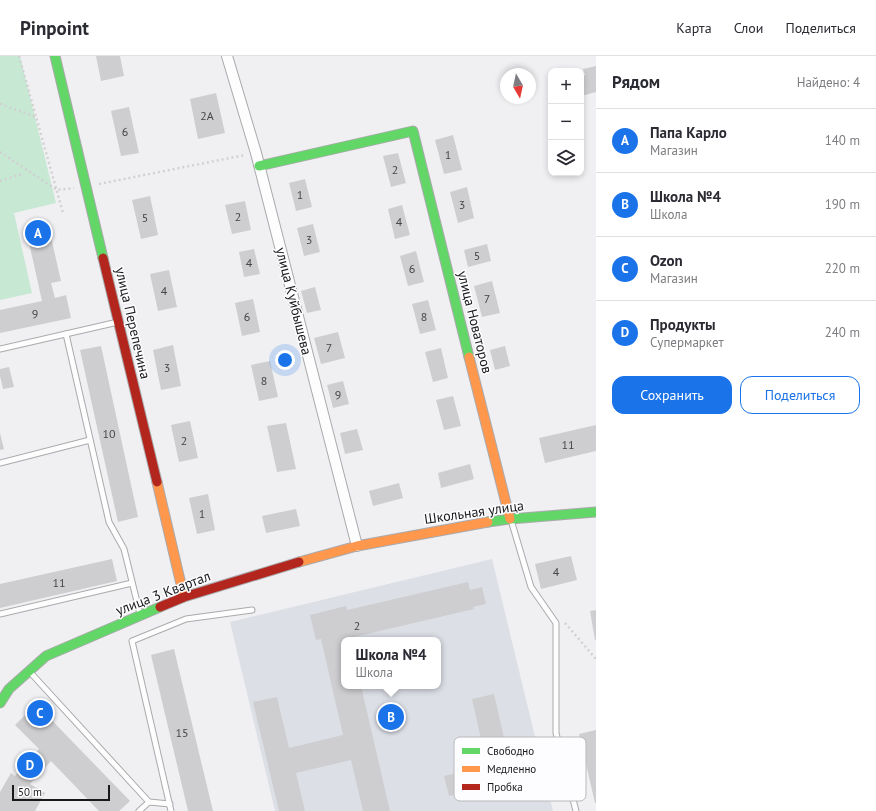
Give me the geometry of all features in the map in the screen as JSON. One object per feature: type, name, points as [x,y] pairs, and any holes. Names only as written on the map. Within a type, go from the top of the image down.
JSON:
[{"type":"street","name":"улица Перепечина","points":[[55,56],[184,597]]},
{"type":"street","name":"улица Куйбышева","points":[[227,56],[256,153],[357,546]]},
{"type":"street","name":"улица Новаторов","points":[[259,166],[413,131],[510,519]]},
{"type":"street","name":"Школьная улица","points":[[357,546],[463,526],[510,519],[596,512]]},
{"type":"street","name":"улица 3 Квартал","points":[[0,703],[9,689],[28,670],[46,656],[184,597],[277,568],[357,546]]},
{"type":"lane","points":[[0,348],[118,322]]},
{"type":"lane","points":[[66,334],[109,522],[124,549],[140,616]]},
{"type":"lane","points":[[0,463],[90,440]]},
{"type":"lane","points":[[510,519],[530,587],[556,623],[557,737]]},
{"type":"lane","points":[[0,614],[132,583]]},
{"type":"lane","points":[[171,811],[132,641],[186,619],[252,610]]},
{"type":"lane","points":[[28,670],[149,802],[170,804]]},
{"type":"lane","points":[[573,801],[576,811]]},
{"type":"lane","points":[[139,811],[149,802]]},
{"type":"path","points":[[19,56],[63,213]]},
{"type":"path","points":[[0,104],[36,118]]},
{"type":"path","points":[[0,152],[57,190],[87,186],[256,153]]},
{"type":"path","points":[[0,181],[22,174]]},
{"type":"path","points":[[562,620],[596,659]]},
{"type":"shaded area","points":[[492,559],[535,737],[454,737],[454,801],[551,801],[553,811],[275,811],[230,622]]},
{"type":"green space","points":[[0,56],[20,56],[56,203],[14,213],[32,293],[0,300]]},
{"type":"building","points":[[96,56],[120,56],[124,76],[101,81]]},
{"type":"building","points":[[596,66],[596,92],[584,95],[585,75],[584,69]]},
{"type":"building","points":[[216,93],[225,133],[198,139],[190,99]]},
{"type":"building","points":[[129,107],[139,153],[121,156],[111,111]]},
{"type":"building","points":[[453,135],[462,170],[444,174],[435,140]]},
{"type":"building","points":[[398,153],[406,183],[391,187],[383,156]]},
{"type":"building","points":[[305,179],[312,207],[296,211],[289,183]]},
{"type":"building","points":[[467,187],[474,218],[458,223],[450,192]]},
{"type":"building","points":[[150,196],[158,235],[141,239],[132,200]]},
{"type":"building","points":[[245,201],[251,230],[232,234],[225,205]]},
{"type":"building","points":[[402,205],[410,235],[395,239],[388,209]]},
{"type":"building","points":[[48,224],[61,281],[51,283],[55,298],[66,295],[71,318],[0,333],[0,310],[42,301],[26,229]]},
{"type":"building","points":[[313,224],[320,252],[304,256],[297,228]]},
{"type":"building","points":[[487,244],[491,261],[468,267],[464,250]]},
{"type":"building","points":[[254,249],[260,274],[244,277],[239,252]]},
{"type":"building","points":[[416,251],[424,282],[408,286],[400,256]]},
{"type":"building","points":[[169,270],[177,307],[158,311],[150,274]]},
{"type":"building","points":[[492,281],[500,313],[482,317],[474,286]]},
{"type":"building","points":[[315,287],[321,310],[307,313],[301,291]]},
{"type":"building","points":[[253,299],[260,332],[242,336],[235,303]]},
{"type":"building","points":[[428,300],[436,330],[420,334],[412,304]]},
{"type":"building","points":[[338,332],[345,358],[321,364],[314,338]]},
{"type":"building","points":[[173,345],[181,386],[161,390],[153,350]]},
{"type":"building","points":[[101,346],[138,517],[118,522],[80,350]]},
{"type":"building","points":[[505,346],[510,366],[495,370],[490,350]]},
{"type":"building","points":[[441,348],[448,378],[433,382],[425,352]]},
{"type":"building","points":[[270,361],[278,397],[259,401],[251,365]]},
{"type":"building","points":[[9,367],[14,387],[3,389],[0,369]]},
{"type":"building","points":[[343,381],[349,404],[333,408],[327,385]]},
{"type":"building","points":[[453,396],[461,426],[444,430],[436,400]]},
{"type":"building","points":[[190,421],[198,458],[179,462],[171,425]]},
{"type":"building","points":[[286,423],[296,469],[277,472],[267,426]]},
{"type":"building","points":[[596,425],[596,451],[545,463],[539,438]]},
{"type":"building","points":[[357,429],[363,450],[345,454],[340,433]]},
{"type":"building","points":[[0,433],[4,449],[0,450]]},
{"type":"building","points":[[470,464],[474,479],[441,488],[438,473]]},
{"type":"building","points":[[399,483],[403,498],[373,506],[369,491]]},
{"type":"building","points":[[208,494],[215,530],[197,534],[189,498]]},
{"type":"building","points":[[296,509],[300,526],[266,533],[262,516]]},
{"type":"building","points":[[571,556],[577,580],[541,589],[535,564]]},
{"type":"building","points":[[112,559],[117,581],[0,608],[0,584]]},
{"type":"building","points":[[468,582],[470,590],[482,587],[486,604],[473,607],[474,609],[354,637],[341,637],[341,689],[362,689],[390,811],[363,811],[351,760],[296,773],[305,811],[279,811],[253,702],[277,697],[289,748],[343,735],[321,639],[316,640],[310,615],[346,606],[347,610]]},
{"type":"building","points":[[596,610],[596,640],[595,640],[590,611]]},
{"type":"building","points":[[174,649],[213,811],[188,811],[151,655]]},
{"type":"building","points":[[494,694],[504,737],[481,737],[472,699]]},
{"type":"building","points":[[36,704],[130,801],[119,811],[99,811],[51,761],[30,784],[45,793],[35,811],[0,811],[0,792],[11,773],[15,776],[39,749],[15,725]]},
{"type":"building","points":[[596,730],[596,803],[586,764],[586,737],[580,737],[579,734]]},
{"type":"building","points":[[454,774],[454,795],[449,796],[444,776]]},
{"type":"traffic: fast","points":[[55,56],[103,258]]},
{"type":"traffic: fast","points":[[259,166],[413,131],[469,357]]},
{"type":"traffic: fast","points":[[488,522],[596,512]]},
{"type":"traffic: fast","points":[[0,703],[9,689],[46,656],[160,607]]},
{"type":"traffic: slow","points":[[469,357],[510,519]]},
{"type":"traffic: slow","points":[[157,482],[184,597]]},
{"type":"traffic: slow","points":[[299,562],[357,546],[488,522]]},
{"type":"traffic: jam","points":[[103,258],[157,482]]},
{"type":"traffic: jam","points":[[160,607],[184,597],[299,562]]},
{"type":"place","name":"Папа Карло","points":[[38,233]]},
{"type":"place","name":"Ozon","points":[[40,713]]},
{"type":"place","name":"Школа №4","points":[[391,717]]},
{"type":"place","name":"Продукты","points":[[30,765]]}]
